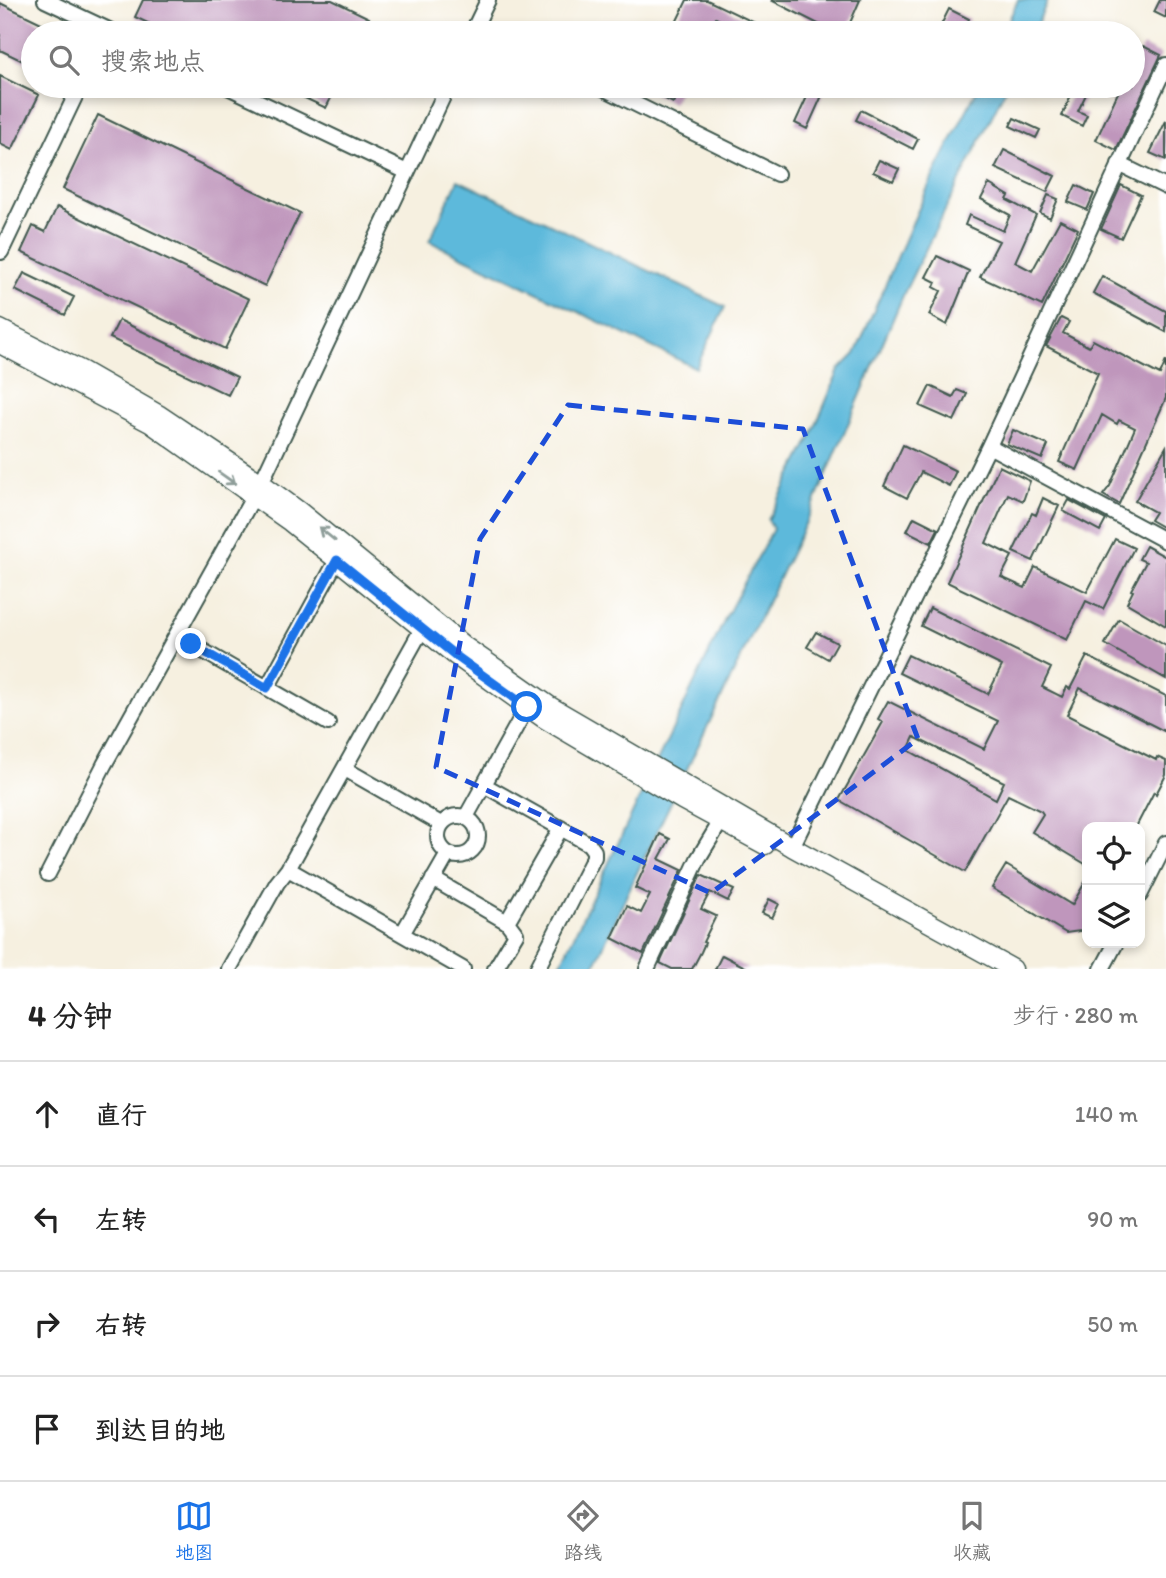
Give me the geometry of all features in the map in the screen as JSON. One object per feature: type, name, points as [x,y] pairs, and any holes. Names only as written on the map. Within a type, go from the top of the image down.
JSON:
[{"type":"main road","points":[[0,329],[83,371],[158,414],[257,489],[290,522],[456,656],[636,766],[792,847],[1013,969]]},
{"type":"main road","points":[[0,344],[150,423],[257,489],[299,511],[531,702]]},
{"type":"main road","points":[[686,794],[722,821],[987,969]]},
{"type":"street","points":[[45,0],[87,21]]},
{"type":"street","points":[[478,21],[488,0]]},
{"type":"street","points":[[792,847],[989,446],[1166,65]]},
{"type":"street","points":[[1,252],[74,98]]},
{"type":"street","points":[[251,98],[407,172]]},
{"type":"street","points":[[48,874],[104,765],[257,489],[441,98]]},
{"type":"street","points":[[623,98],[777,174]]},
{"type":"street","points":[[1119,164],[1166,187]]},
{"type":"street","points":[[989,446],[1166,541]]},
{"type":"street","points":[[267,688],[337,560]]},
{"type":"street","points":[[229,969],[345,769],[422,629]]},
{"type":"street","points":[[191,644],[328,723]]},
{"type":"street","points":[[466,817],[531,702]]},
{"type":"street","points":[[345,769],[441,824]]},
{"type":"street","points":[[484,785],[589,844],[594,851],[594,857],[537,969]]},
{"type":"street","points":[[455,815],[466,817],[476,827],[477,844],[468,854],[461,856],[448,853],[438,840],[441,824],[455,815]]},
{"type":"street","points":[[648,969],[698,859],[722,821]]},
{"type":"street","points":[[508,922],[561,828]]},
{"type":"street","points":[[1145,885],[1166,843]]},
{"type":"street","points":[[402,933],[448,853]]},
{"type":"street","points":[[288,869],[402,933],[438,963],[463,969]]},
{"type":"street","points":[[433,879],[508,922],[516,934],[495,969]]},
{"type":"street","points":[[1102,969],[1113,948]]},
{"type":"highlighted area","points":[[568,405],[803,429],[918,739],[711,893],[436,767],[480,539]]},
{"type":"water","points":[[1018,0],[1048,0],[1038,21],[1008,21]]},
{"type":"water","points":[[973,98],[1001,98],[905,291],[808,518],[593,969],[558,969],[726,617],[773,529],[768,520],[811,437],[839,370],[855,354],[933,176]]},
{"type":"water","points":[[458,180],[725,307],[696,368],[429,241]]},
{"type":"building","points":[[143,0],[332,0],[369,18],[367,21],[144,21],[135,17]]},
{"type":"building","points":[[687,0],[707,0],[751,21],[722,21],[716,18],[714,21],[677,21]]},
{"type":"building","points":[[771,0],[860,0],[851,21],[812,21]]},
{"type":"building","points":[[1160,0],[1166,0],[1166,18],[1154,12]]},
{"type":"building","points":[[0,3],[37,21],[21,21],[21,60],[0,50]]},
{"type":"building","points":[[949,9],[969,19],[968,21],[943,21]]},
{"type":"building","points":[[1145,47],[1161,55],[1145,89]]},
{"type":"building","points":[[0,76],[21,86],[21,98],[38,98],[12,150],[0,144]]},
{"type":"building","points":[[305,98],[331,98],[326,108]]},
{"type":"building","points":[[663,98],[676,98],[673,103]]},
{"type":"building","points":[[806,98],[821,98],[807,129],[795,123]]},
{"type":"building","points":[[1070,98],[1084,98],[1078,111],[1087,115],[1082,126],[1062,116]]},
{"type":"building","points":[[1115,98],[1141,98],[1116,150],[1096,140]]},
{"type":"building","points":[[861,110],[918,139],[913,149],[856,120]]},
{"type":"building","points":[[98,115],[300,213],[265,286],[63,189]]},
{"type":"building","points":[[1014,118],[1040,130],[1036,138],[1010,126]]},
{"type":"building","points":[[1166,121],[1166,160],[1150,153]]},
{"type":"building","points":[[1004,150],[1055,176],[1047,192],[995,168]]},
{"type":"building","points":[[879,160],[899,169],[893,181],[873,172]]},
{"type":"building","points":[[989,184],[1009,196],[1007,200],[1036,215],[1015,262],[1032,271],[1060,220],[1078,229],[1042,306],[980,277],[999,241],[965,225],[969,215],[1003,231],[1010,215],[981,199]]},
{"type":"building","points":[[1076,185],[1094,194],[1087,210],[1068,202]]},
{"type":"building","points":[[1121,185],[1141,195],[1121,238],[1101,229]]},
{"type":"building","points":[[1048,195],[1058,199],[1050,218],[1040,213]]},
{"type":"building","points":[[57,207],[249,299],[225,349],[21,252],[33,226],[45,232]]},
{"type":"building","points":[[937,256],[969,271],[947,325],[929,315],[941,291],[934,287],[936,282],[926,277]]},
{"type":"building","points":[[24,273],[74,297],[65,315],[15,290]]},
{"type":"building","points":[[1102,276],[1166,311],[1166,332],[1093,293]]},
{"type":"building","points":[[1061,318],[1069,322],[1063,333],[1089,347],[1093,340],[1160,375],[1166,361],[1166,398],[1119,504],[1103,495],[1110,486],[1135,428],[1119,420],[1117,424],[1102,415],[1077,470],[1059,462],[1098,373],[1046,346]]},
{"type":"building","points":[[119,320],[237,377],[228,395],[110,338]]},
{"type":"building","points":[[930,386],[953,397],[957,390],[967,394],[954,421],[920,406]]},
{"type":"building","points":[[1013,430],[1048,445],[1042,459],[1007,444]]},
{"type":"building","points":[[903,445],[956,471],[949,486],[921,472],[907,498],[884,486]]},
{"type":"building","points":[[1166,447],[1166,529],[1150,520],[1155,512],[1135,501]]},
{"type":"building","points":[[999,466],[1030,481],[1023,501],[1008,494],[986,543],[1012,556],[1001,577],[1025,588],[1035,567],[1087,592],[1115,539],[1134,548],[1103,609],[1086,601],[1067,640],[947,582]]},
{"type":"building","points":[[1043,498],[1059,506],[1033,561],[1013,552],[1032,513],[1036,515]]},
{"type":"building","points":[[1069,500],[1106,520],[1100,531],[1063,511]]},
{"type":"building","points":[[914,517],[938,529],[931,543],[907,531]]},
{"type":"building","points":[[1146,546],[1166,557],[1166,626],[1127,603],[1146,562],[1139,559]]},
{"type":"building","points":[[930,608],[1051,668],[1042,687],[1062,697],[1067,687],[1070,689],[1087,656],[1166,696],[1166,732],[1080,688],[1067,715],[1156,760],[1157,757],[1166,761],[1166,775],[1139,822],[1082,822],[1082,862],[1032,832],[1043,814],[1008,795],[965,872],[839,800],[883,722],[878,719],[888,701],[984,749],[998,721],[899,673],[908,655],[988,694],[1002,666],[921,626]],"holes":[[[914,737],[1004,782],[996,799],[908,750]]]},
{"type":"building","points":[[1119,619],[1166,646],[1166,679],[1105,644]]},
{"type":"building","points":[[816,632],[837,643],[828,659],[807,647]]},
{"type":"building","points":[[660,834],[670,839],[659,859],[682,870],[643,954],[612,938],[627,906],[641,913],[650,895],[635,888]]},
{"type":"building","points":[[1006,865],[1072,905],[1082,888],[1082,931],[1066,933],[992,888]]},
{"type":"building","points":[[701,875],[734,890],[728,901],[710,892],[701,909],[716,916],[701,952],[692,969],[672,969],[660,963]]},
{"type":"building","points":[[769,899],[779,904],[772,918],[762,913]]},
{"type":"building","points":[[722,955],[749,969],[715,969]]},
{"type":"route","points":[[191,644],[267,688],[337,560],[456,656],[527,707]]}]
